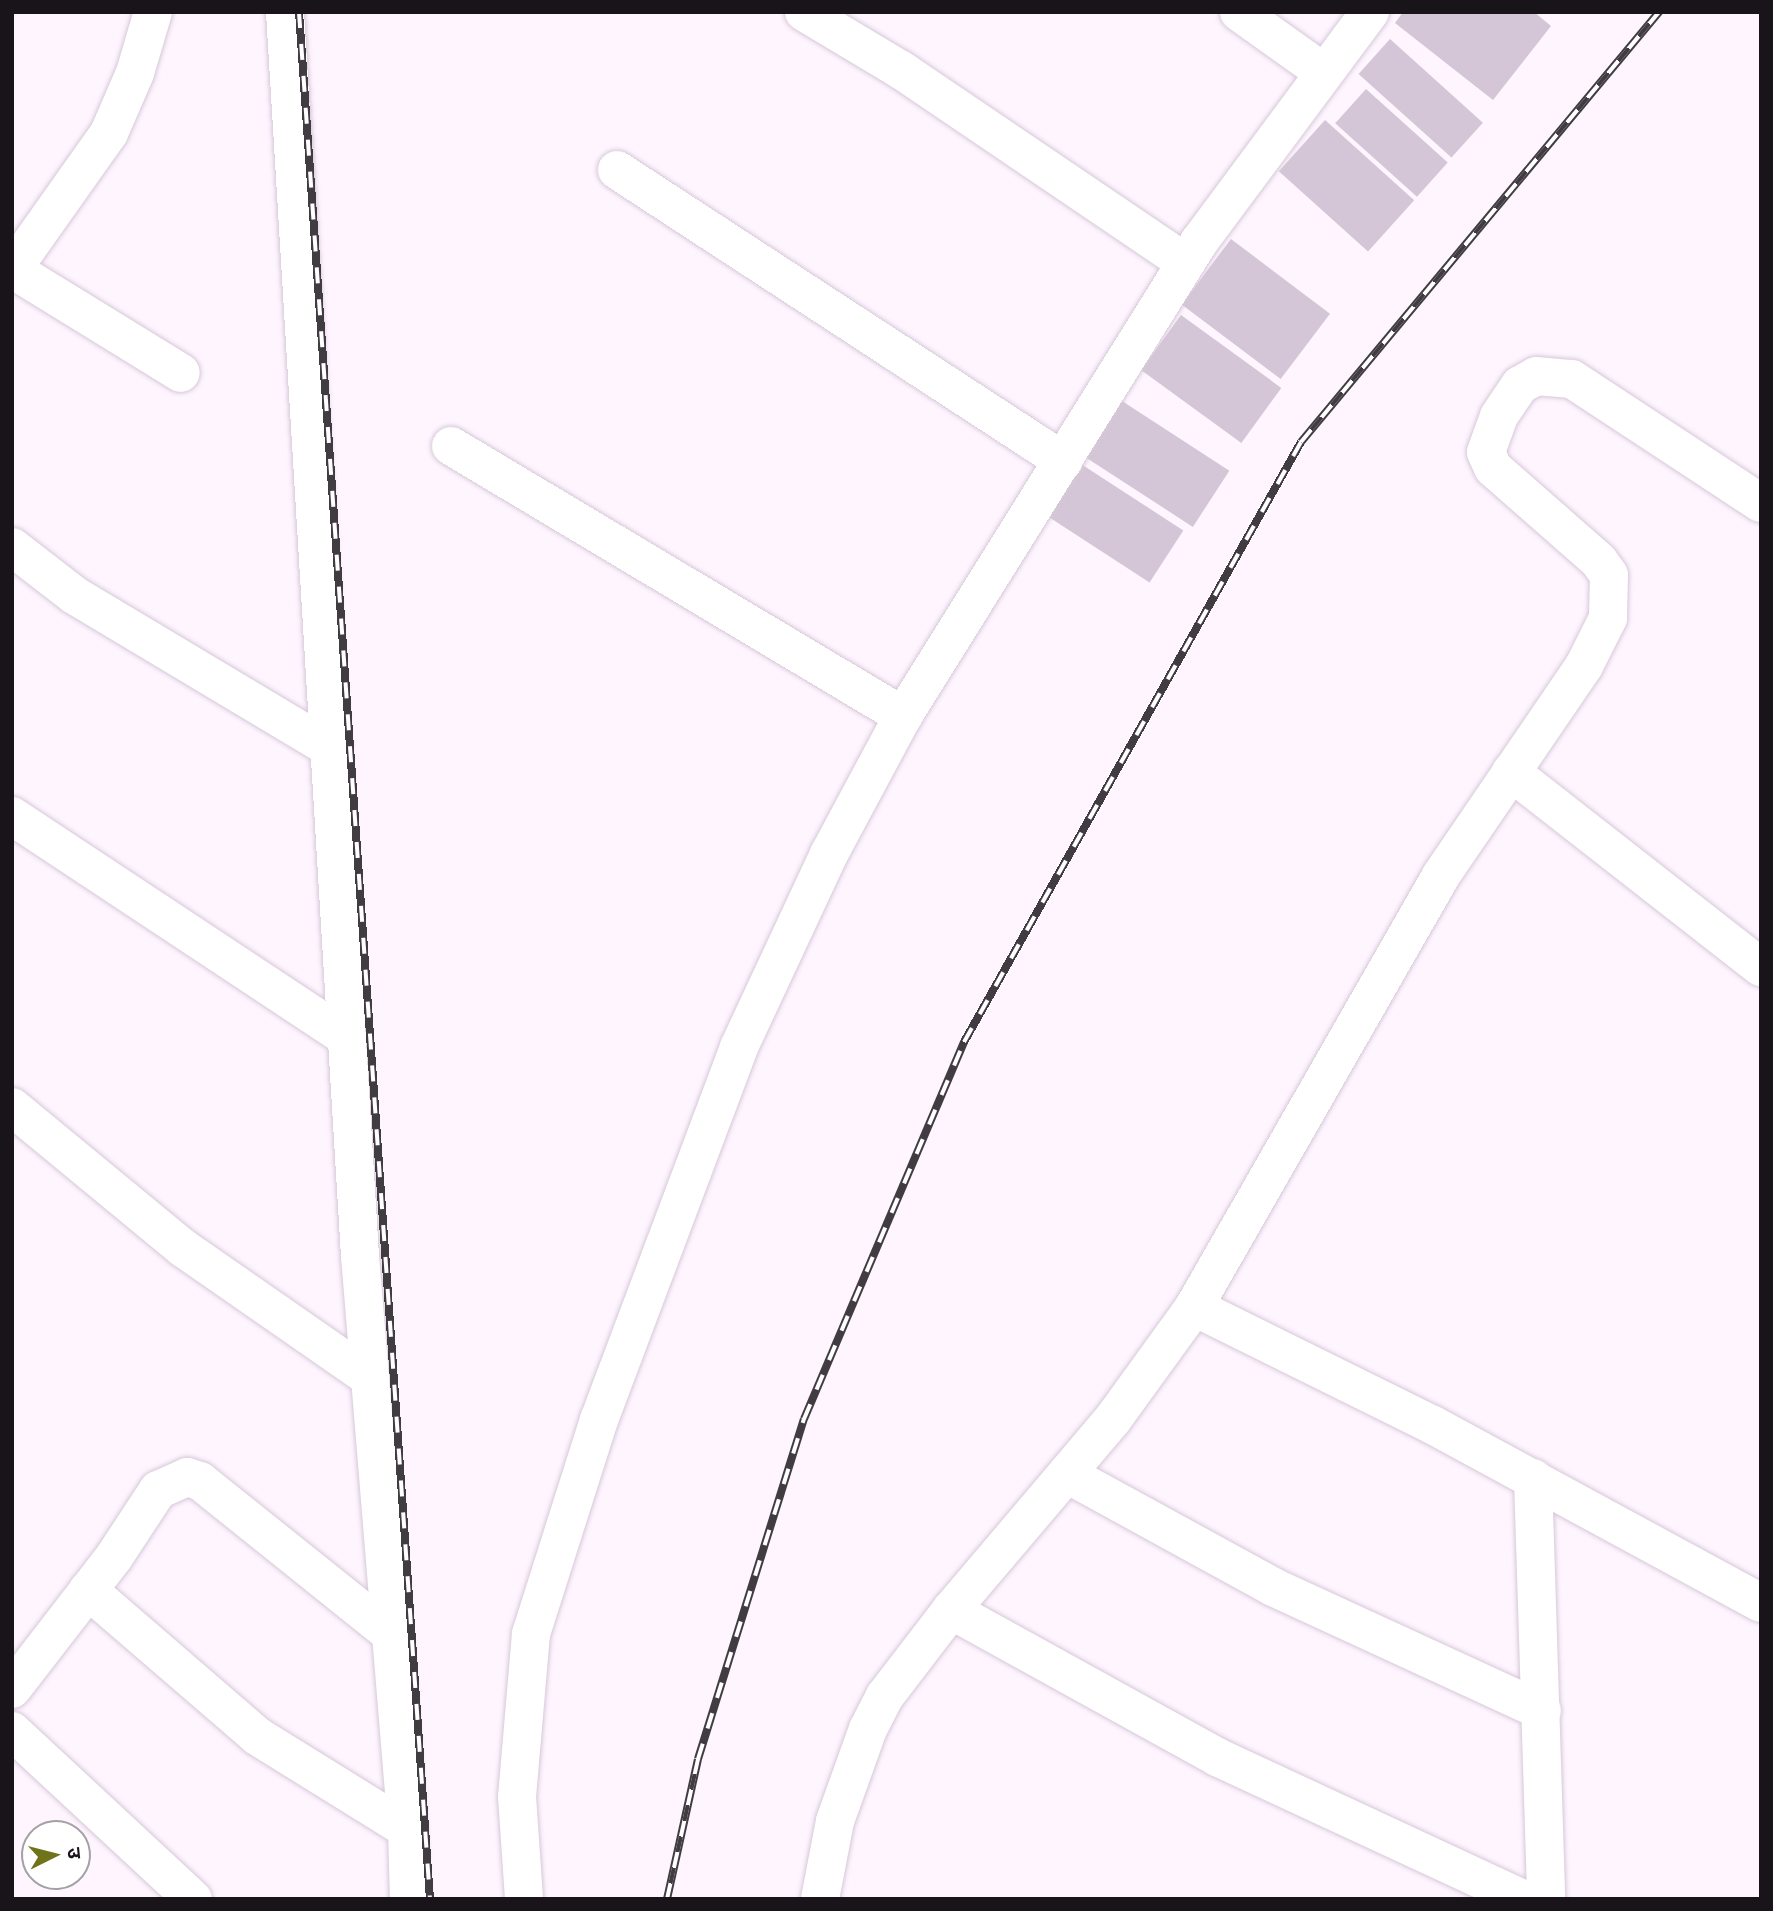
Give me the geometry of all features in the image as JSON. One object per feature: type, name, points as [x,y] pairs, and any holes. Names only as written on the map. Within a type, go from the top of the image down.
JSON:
[{"type":"street","points":[[153,12],[135,73],[108,133],[12,270],[181,373]]},
{"type":"street","points":[[285,12],[347,1038],[370,1378],[407,1829],[409,1899]]},
{"type":"street","points":[[804,12],[901,70],[1186,263]]},
{"type":"street","points":[[1239,12],[1323,72]]},
{"type":"street","points":[[524,1899],[519,1751],[531,1634],[599,1420],[739,1047],[829,854],[904,716],[1186,263],[1323,72],[1370,12]]},
{"type":"street","points":[[617,170],[1063,461]]},
{"type":"street","points":[[820,1899],[835,1821],[868,1729],[885,1696],[951,1610],[1067,1474],[1195,1307],[1440,877],[1584,666],[1608,618],[1611,597],[1609,575],[1599,561],[1493,468],[1486,452],[1490,434],[1520,385],[1536,376],[1572,379],[1761,503]]},
{"type":"street","points":[[451,446],[904,716]]},
{"type":"street","points":[[12,547],[74,595],[331,749]]},
{"type":"street","points":[[1511,772],[1761,967]]},
{"type":"street","points":[[12,816],[347,1038]]},
{"type":"street","points":[[12,1107],[183,1248],[370,1378]]},
{"type":"street","points":[[1195,1307],[1533,1478],[1761,1603]]},
{"type":"street","points":[[1067,1474],[1273,1587],[1542,1711]]},
{"type":"street","points":[[12,1689],[88,1590],[158,1490],[187,1477],[200,1481],[391,1634]]},
{"type":"street","points":[[1533,1478],[1546,1899]]},
{"type":"street","points":[[88,1590],[257,1736],[407,1829]]},
{"type":"street","points":[[951,1610],[1217,1757],[1523,1899]]},
{"type":"street","points":[[12,1731],[193,1899]]},
{"type":"building","points":[[1403,12],[1534,12],[1551,26],[1493,100],[1395,23]]},
{"type":"building","points":[[1390,39],[1483,123],[1451,158],[1359,74]]},
{"type":"building","points":[[1366,89],[1448,163],[1417,197],[1335,123]]},
{"type":"building","points":[[1325,120],[1414,200],[1368,252],[1279,171]]},
{"type":"building","points":[[1231,239],[1330,314],[1281,379],[1182,304]]},
{"type":"building","points":[[1181,315],[1281,388],[1241,443],[1141,370]]},
{"type":"building","points":[[1122,401],[1229,471],[1193,527],[1086,457]]},
{"type":"building","points":[[1081,464],[1183,530],[1150,582],[1047,516]]},
{"type":"railway","points":[[299,12],[430,1899]]},
{"type":"railway","points":[[667,1899],[698,1759],[804,1419],[964,1042],[1301,442],[1659,12]]}]
